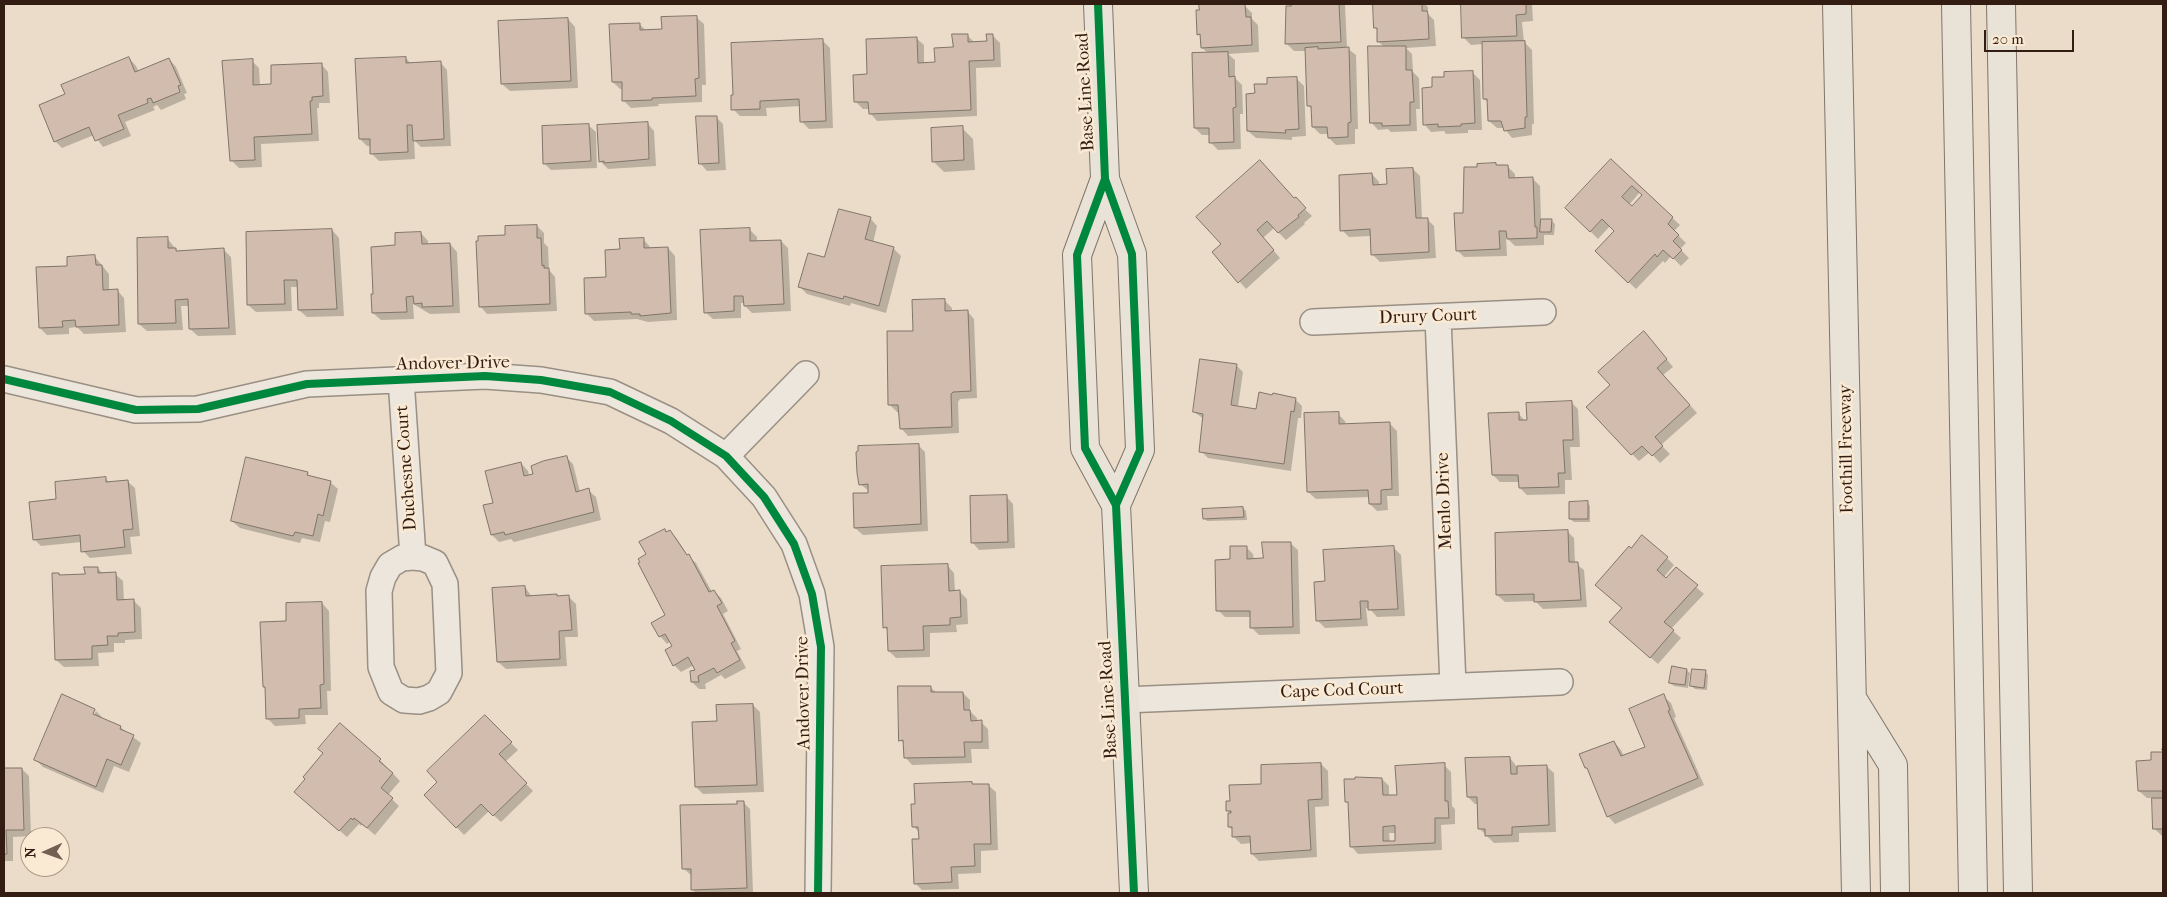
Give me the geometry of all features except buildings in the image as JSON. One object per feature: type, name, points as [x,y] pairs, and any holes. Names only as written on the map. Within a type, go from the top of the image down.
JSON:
[{"type":"main road","name":"Base Line Road","points":[[1098,4],[1105,179],[1132,254],[1140,450],[1116,506],[1134,893]]},
{"type":"main road","name":"Foothill Freeway","points":[[1837,4],[1856,893]]},
{"type":"main road","points":[[1956,4],[1973,893]]},
{"type":"main road","points":[[2001,4],[2018,893]]},
{"type":"main road","name":"Base Line Road","points":[[1105,179],[1077,255],[1085,448],[1116,506]]},
{"type":"main road","points":[[1852,699],[1893,765],[1895,893]]},
{"type":"street","name":"Drury Court","points":[[1313,322],[1542,312]]},
{"type":"street","name":"Menlo Drive","points":[[1438,317],[1453,686]]},
{"type":"street","points":[[726,456],[806,374]]},
{"type":"street","name":"Andover Drive","points":[[4,380],[136,410],[198,409],[307,384],[485,376],[541,380],[610,392],[672,421],[726,456],[764,497],[794,544],[812,594],[821,647],[818,893]]},
{"type":"street","name":"Duchesne Court","points":[[401,379],[413,556]]},
{"type":"street","name":"Duchesne Court","points":[[413,556],[435,563],[445,584],[449,673],[439,692],[419,701],[404,700],[391,692],[382,667],[379,591],[383,577],[390,565],[402,558],[413,556]]},
{"type":"street","name":"Cape Cod Court","points":[[1124,700],[1560,682]]},
{"type":"cycle path","points":[[1098,4],[1105,179],[1132,254],[1140,450],[1116,505]]},
{"type":"cycle path","points":[[1105,179],[1077,255],[1085,448],[1116,505],[1134,893]]},
{"type":"cycle path","points":[[4,379],[136,410],[198,409],[307,384],[485,376],[541,380],[610,392],[671,421],[726,456],[764,497],[794,544],[812,594],[821,647],[818,893]]}]
